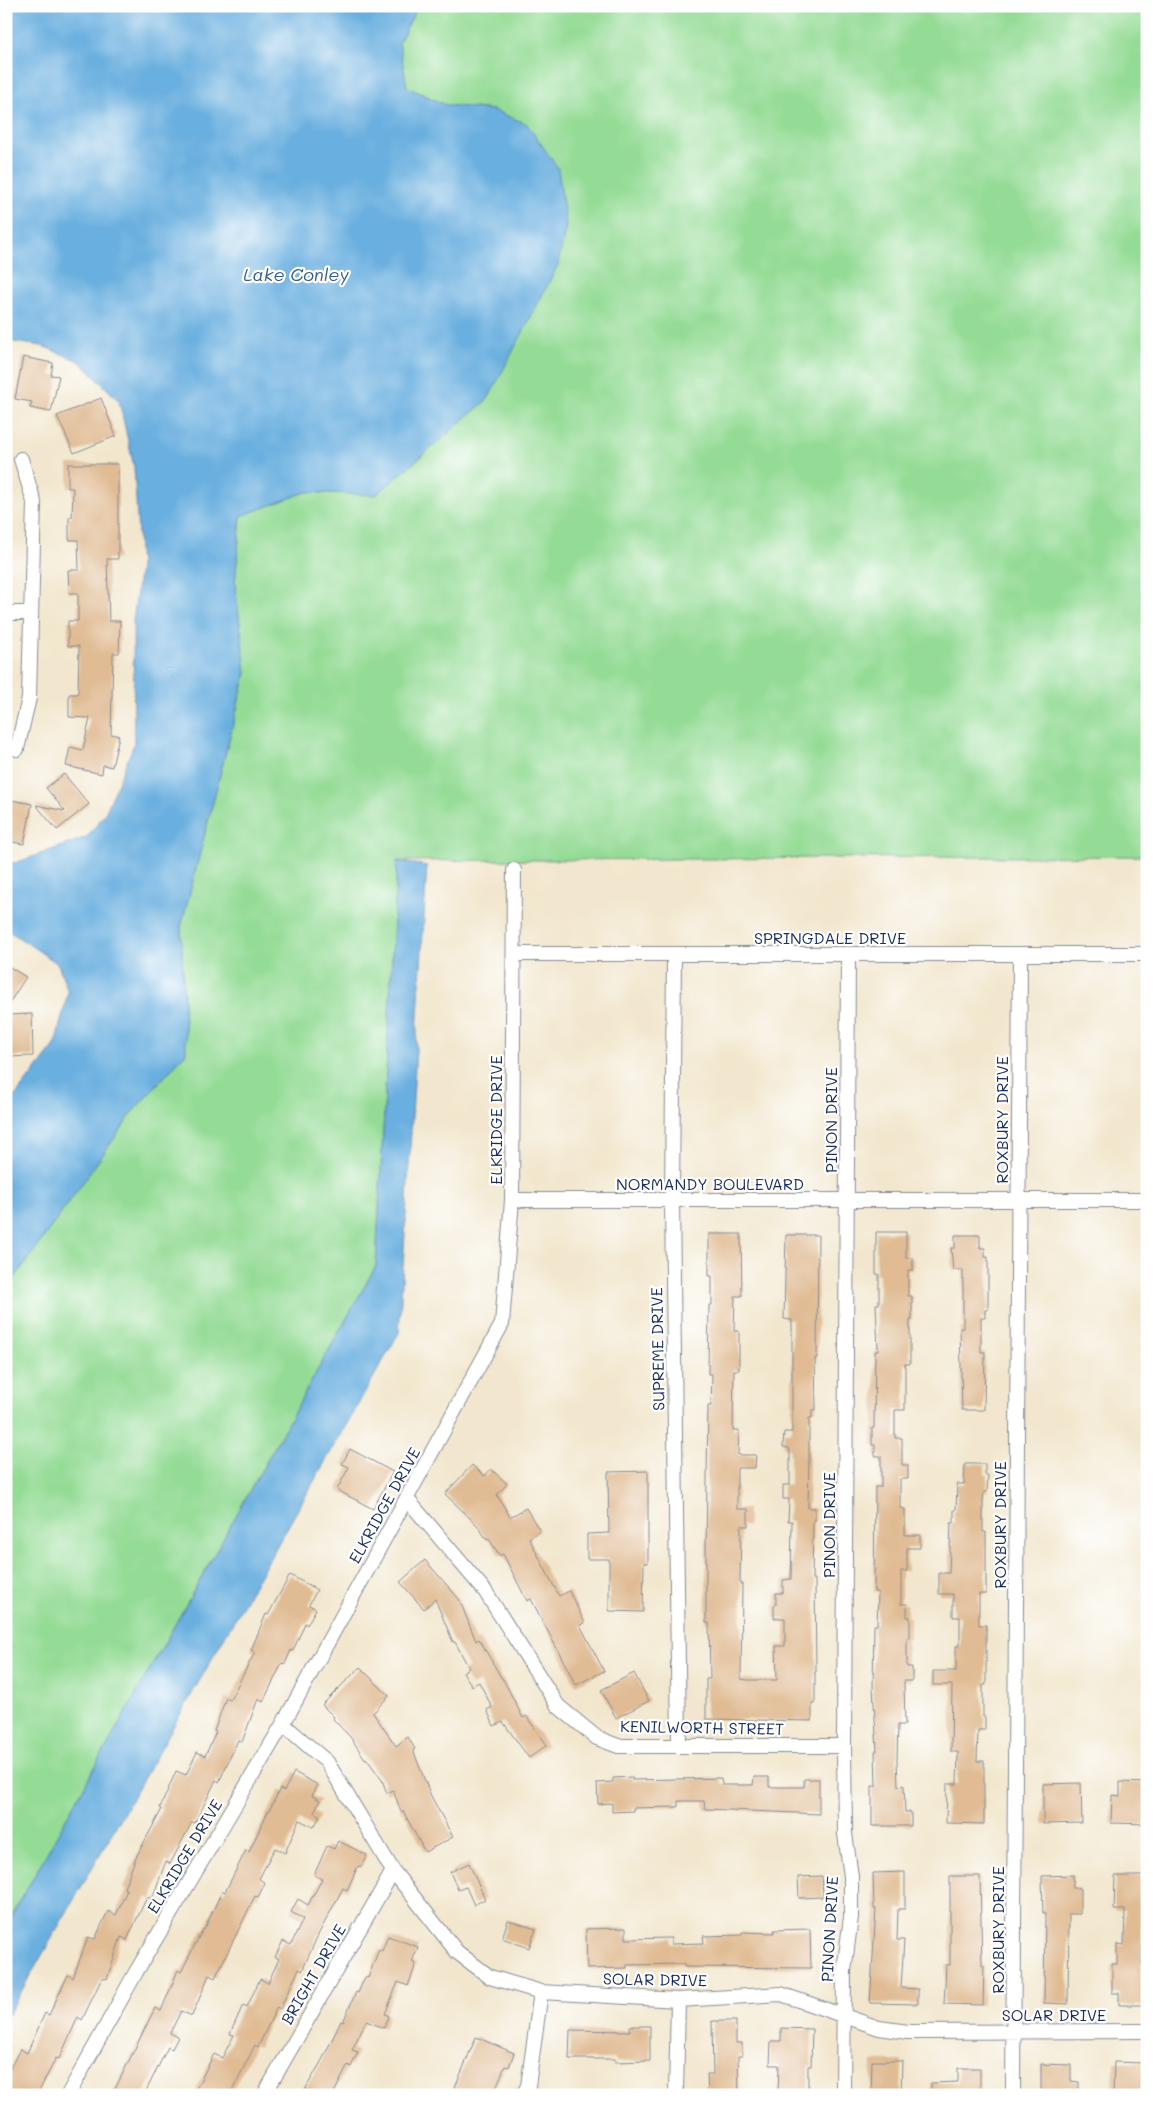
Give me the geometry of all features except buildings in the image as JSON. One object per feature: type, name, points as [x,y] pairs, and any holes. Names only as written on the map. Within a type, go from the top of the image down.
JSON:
[{"type":"street","points":[[17,749],[29,698],[34,502],[21,459]]},
{"type":"street","points":[[6,613],[31,614]]},
{"type":"street","name":"ELKRIDGE DRIVE","points":[[68,2095],[136,1972],[283,1724],[408,1499],[502,1324],[512,1200],[514,870]]},
{"type":"street","name":"SPRINGDALE DRIVE","points":[[514,954],[1147,954]]},
{"type":"street","name":"SUPREME DRIVE","points":[[674,954],[672,1200],[679,1744]]},
{"type":"street","name":"PINON DRIVE","points":[[843,2095],[844,1971],[851,1917],[851,1876],[844,1834],[848,955]]},
{"type":"street","name":"ROXBURY DRIVE","points":[[1013,2095],[1020,955]]},
{"type":"street","name":"NORMANDY BOULEVARD","points":[[512,1200],[1147,1200]]},
{"type":"street","name":"KENILWORTH STREET","points":[[408,1499],[485,1591],[558,1706],[597,1738],[618,1746],[679,1744],[844,1746]]},
{"type":"street","name":"SOLAR DRIVE","points":[[283,1724],[327,1762],[393,1871],[457,1952],[490,1977],[541,1992],[678,2000],[782,1994],[844,2014],[879,2028],[908,2032],[1147,2030]]},
{"type":"street","name":"BRIGHT DRIVE","points":[[264,2095],[393,1871]]},
{"type":"street","points":[[523,2095],[528,2086],[541,1992]]},
{"type":"street","points":[[676,2095],[678,2000]]},
{"type":"green space","points":[[418,6],[1147,6],[1147,856],[397,861],[376,1266],[6,1926],[6,1290],[136,1108],[186,1053],[181,927],[246,673],[235,584],[241,516],[306,492],[376,495],[488,399],[493,110],[446,105],[407,87],[399,42]]},
{"type":"water","name":"Lake Conley","points":[[6,6],[418,6],[399,42],[407,87],[446,105],[493,110],[527,124],[558,168],[566,225],[558,265],[488,399],[376,495],[306,492],[241,516],[235,584],[246,673],[181,927],[186,1053],[136,1108],[6,1290],[6,1108],[55,1045],[68,992],[58,964],[6,929],[6,861],[15,863],[87,837],[105,814],[134,744],[133,621],[140,567],[134,467],[119,401],[79,361],[42,346],[6,341]]},
{"type":"water","points":[[397,861],[427,866],[399,1333],[6,2018],[6,1926],[376,1266]]}]
